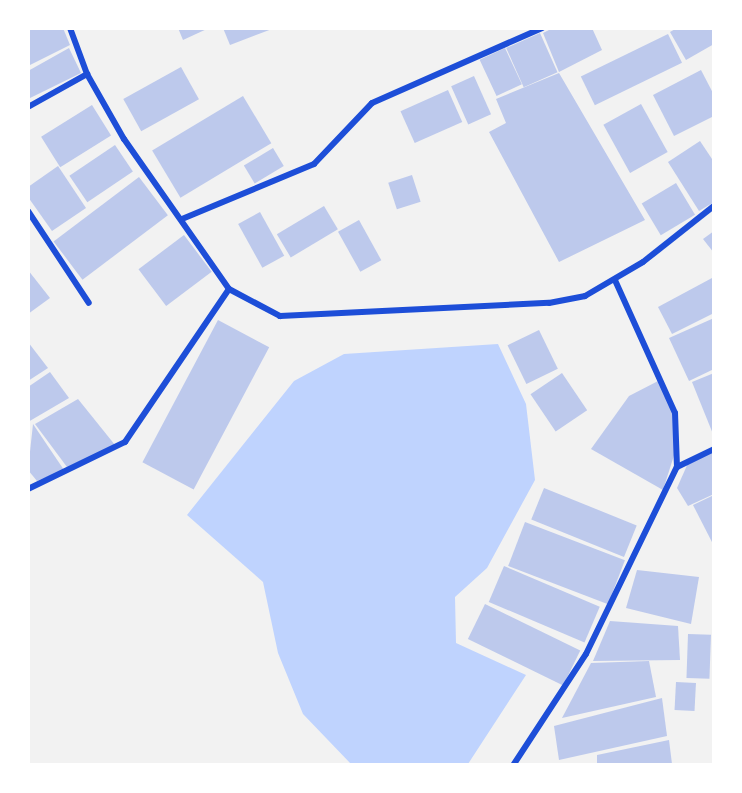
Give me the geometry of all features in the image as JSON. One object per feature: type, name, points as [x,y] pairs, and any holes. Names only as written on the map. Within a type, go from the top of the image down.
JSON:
[{"type":"street","points":[[70,28],[87,74],[144,171],[182,219],[229,289],[260,310],[298,316],[549,303],[585,296],[615,280],[714,206]]},
{"type":"street","points":[[182,219],[314,164],[372,103],[542,28]]},
{"type":"street","points":[[28,107],[87,74]]},
{"type":"street","points":[[28,211],[89,303]]},
{"type":"street","points":[[514,765],[586,654],[677,467],[675,413],[615,280]]},
{"type":"street","points":[[28,489],[125,442],[229,289]]},
{"type":"street","points":[[677,467],[714,449]]},
{"type":"water","points":[[498,344],[526,404],[535,480],[487,568],[455,597],[456,643],[526,675],[468,764],[351,764],[303,714],[278,653],[263,582],[187,515],[294,381],[344,354]]},
{"type":"building","points":[[35,28],[63,28],[70,45],[28,66],[28,31]]},
{"type":"building","points":[[178,28],[209,28],[183,40]]},
{"type":"building","points":[[223,28],[272,28],[272,29],[230,45]]},
{"type":"building","points":[[553,28],[592,28],[602,50],[559,72],[543,33]]},
{"type":"building","points":[[677,28],[714,28],[714,44],[686,60],[670,32]]},
{"type":"building","points":[[540,33],[557,72],[524,87],[506,48]]},
{"type":"building","points":[[668,34],[682,63],[595,105],[581,77]]},
{"type":"building","points":[[69,48],[81,73],[28,99],[28,71]]},
{"type":"building","points":[[505,48],[522,84],[497,96],[480,60]]},
{"type":"building","points":[[181,67],[199,99],[141,131],[123,99]]},
{"type":"building","points":[[701,70],[714,95],[714,116],[674,136],[653,95]]},
{"type":"building","points":[[559,73],[645,220],[559,262],[489,132],[506,123],[496,99]]},
{"type":"building","points":[[474,76],[491,114],[468,125],[451,86]]},
{"type":"building","points":[[448,90],[462,122],[415,143],[400,111]]},
{"type":"building","points":[[243,96],[271,143],[180,198],[152,151]]},
{"type":"building","points":[[641,104],[668,152],[630,173],[603,125]]},
{"type":"building","points":[[92,105],[111,136],[60,167],[41,137]]},
{"type":"building","points":[[700,141],[714,162],[714,202],[699,211],[668,162]]},
{"type":"building","points":[[115,145],[133,172],[87,202],[69,176]]},
{"type":"building","points":[[273,148],[284,166],[255,184],[244,166]]},
{"type":"building","points":[[58,166],[86,208],[52,231],[28,197],[28,187]]},
{"type":"building","points":[[412,175],[421,202],[397,209],[388,183]]},
{"type":"building","points":[[139,177],[168,215],[82,280],[54,241]]},
{"type":"building","points":[[676,183],[695,215],[661,235],[642,204]]},
{"type":"building","points":[[324,206],[338,229],[291,257],[277,234]]},
{"type":"building","points":[[260,212],[284,256],[262,268],[238,224]]},
{"type":"building","points":[[359,220],[381,260],[360,272],[338,232]]},
{"type":"building","points":[[714,231],[714,253],[703,239]]},
{"type":"building","points":[[184,235],[212,272],[166,306],[138,269]]},
{"type":"building","points":[[28,270],[50,298],[28,314]]},
{"type":"building","points":[[712,278],[714,313],[672,334],[658,307]]},
{"type":"building","points":[[714,318],[714,369],[689,381],[669,338]]},
{"type":"building","points":[[218,320],[269,347],[194,489],[142,462]]},
{"type":"building","points":[[539,330],[558,369],[526,384],[508,345]]},
{"type":"building","points":[[28,342],[48,368],[28,381]]},
{"type":"building","points":[[50,372],[69,398],[28,422],[28,387]]},
{"type":"building","points":[[562,373],[587,410],[556,432],[530,394]]},
{"type":"building","points":[[714,373],[714,434],[713,434],[692,382]]},
{"type":"building","points":[[660,380],[674,414],[677,446],[663,490],[591,449],[629,396]]},
{"type":"building","points":[[78,399],[115,445],[67,467],[35,424]]},
{"type":"building","points":[[33,424],[64,470],[37,481],[28,470]]},
{"type":"building","points":[[714,451],[714,494],[688,506],[677,488],[688,463]]},
{"type":"building","points":[[544,488],[637,525],[624,557],[531,520]]},
{"type":"building","points":[[714,495],[714,546],[693,505]]},
{"type":"building","points":[[525,522],[625,560],[608,604],[508,566]]},
{"type":"building","points":[[504,566],[600,607],[584,643],[489,602]]},
{"type":"building","points":[[637,570],[699,577],[691,624],[626,608]]},
{"type":"building","points":[[485,604],[580,650],[563,686],[468,639]]},
{"type":"building","points":[[610,621],[678,626],[680,660],[593,661]]},
{"type":"building","points":[[688,634],[711,635],[709,679],[686,678]]},
{"type":"building","points":[[649,661],[656,697],[562,718],[591,663]]},
{"type":"building","points":[[676,682],[696,683],[695,711],[675,710]]},
{"type":"building","points":[[662,698],[667,736],[559,760],[554,726]]},
{"type":"building","points":[[669,740],[672,764],[597,764],[597,755]]}]
